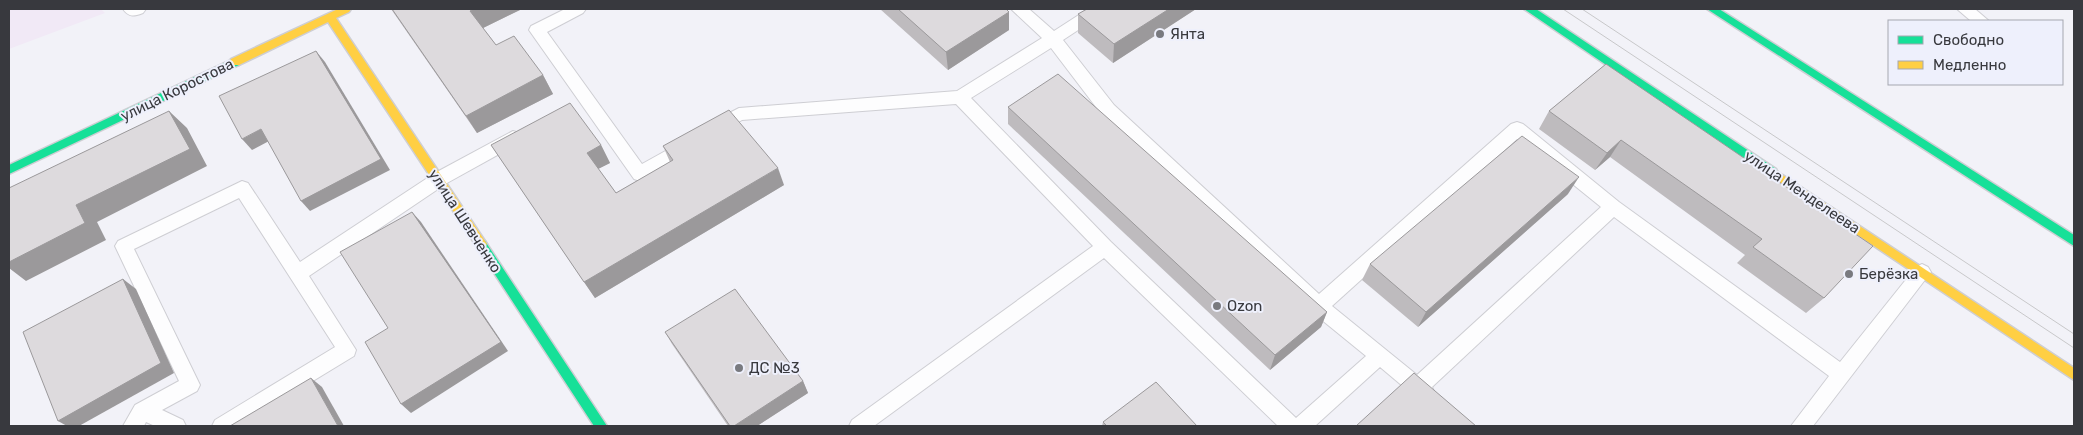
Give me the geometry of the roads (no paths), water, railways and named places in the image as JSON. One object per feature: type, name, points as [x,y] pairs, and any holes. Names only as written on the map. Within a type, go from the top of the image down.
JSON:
[{"type":"main road","name":"улица Коростова","points":[[9,170],[327,12],[346,9]]},
{"type":"main road","name":"улица Менделеева","points":[[1529,9],[2074,375]]},
{"type":"main road","points":[[1712,9],[2074,240]]},
{"type":"main road","name":"улица Шевченко","points":[[327,12],[601,426]]},
{"type":"lane","points":[[131,9],[133,11],[138,9]]},
{"type":"lane","points":[[578,9],[537,30],[640,174],[739,114],[960,97],[1099,9]]},
{"type":"lane","points":[[1019,9],[1053,39],[1108,110],[1319,306],[1378,357],[1440,406]]},
{"type":"lane","points":[[1965,9],[1981,20]]},
{"type":"lane","points":[[960,97],[1105,247],[1291,426]]},
{"type":"lane","points":[[570,107],[586,99]]},
{"type":"lane","points":[[298,273],[441,178],[531,128]]},
{"type":"lane","points":[[1319,306],[1517,129],[1614,207],[1842,374]]},
{"type":"lane","points":[[137,419],[190,385],[124,246],[242,188],[347,350],[222,426]]},
{"type":"lane","points":[[1418,387],[1614,207]]},
{"type":"lane","points":[[859,426],[1105,247]]},
{"type":"lane","points":[[1801,426],[1922,272]]},
{"type":"lane","points":[[1301,426],[1378,357]]},
{"type":"lane","points":[[137,419],[176,426]]},
{"type":"tram line","points":[[1563,9],[2074,348]]},
{"type":"tram line","points":[[1582,9],[2074,334]]},
{"type":"place","name":"Янта","points":[[1160,34]]},
{"type":"place","name":"Берёзка","points":[[1849,274]]},
{"type":"place","name":"Ozon","points":[[1217,306]]},
{"type":"place","name":"ДС №3","points":[[739,368]]}]
